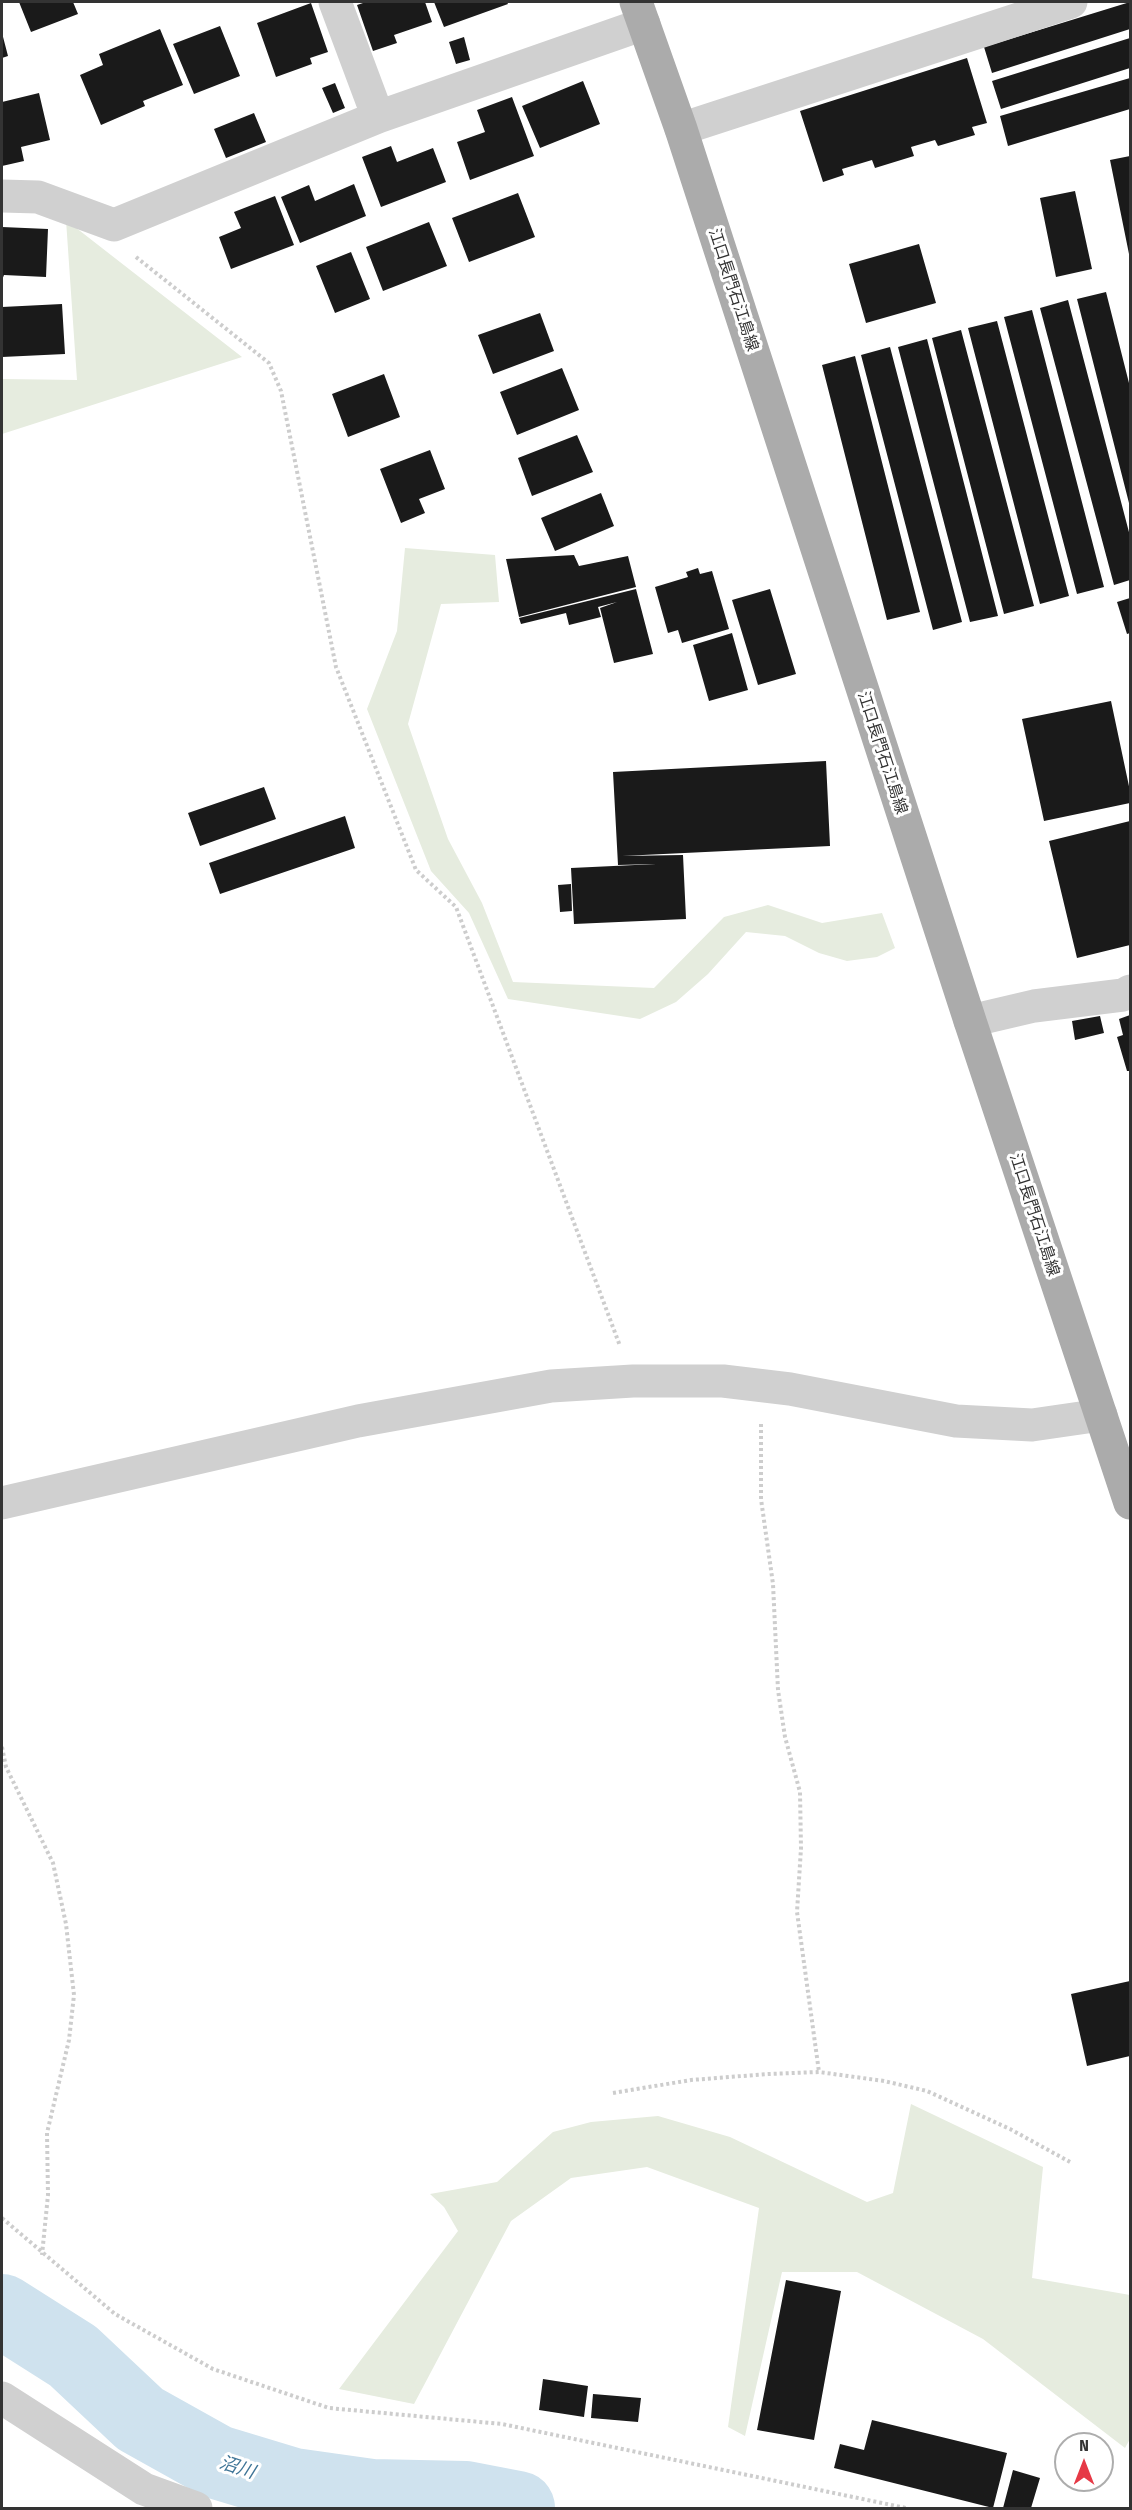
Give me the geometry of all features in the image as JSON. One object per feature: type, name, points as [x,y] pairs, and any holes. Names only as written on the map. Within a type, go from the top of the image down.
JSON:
[{"type":"main road","name":"江口長門石江島線","points":[[640,13],[681,129],[969,1021],[1131,1503]]},
{"type":"street","points":[[335,2],[378,117]]},
{"type":"street","points":[[681,129],[1071,2]]},
{"type":"street","points":[[2,196],[38,197],[114,225],[640,13]]},
{"type":"street","points":[[969,1021],[1034,1006],[1123,995],[1131,992]]},
{"type":"street","points":[[2,1503],[358,1421],[551,1386],[633,1381],[723,1381],[770,1386],[956,1421],[1032,1425],[1101,1414]]},
{"type":"street","points":[[2,2398],[144,2489],[196,2508]]},
{"type":"path","points":[[114,225],[126,249],[269,363],[282,391],[336,667],[416,870],[456,907],[633,1381]]},
{"type":"path","points":[[770,1386],[761,1423],[761,1499],[773,1584],[778,1690],[784,1737],[800,1792],[801,1848],[797,1912],[819,2072]]},
{"type":"path","points":[[2,1747],[6,1767],[53,1863],[66,1924],[74,1995],[69,2040],[47,2133],[48,2195],[42,2255]]},
{"type":"path","points":[[613,2093],[691,2080],[819,2072],[884,2081],[927,2091],[1010,2129],[1070,2162]]},
{"type":"path","points":[[2,2218],[42,2255],[115,2314],[213,2369],[329,2408],[502,2424],[906,2508]]},
{"type":"shaded area","points":[[66,220],[242,357],[2,434],[2,379],[77,380]]},
{"type":"shaded area","points":[[405,548],[495,555],[499,602],[441,604],[408,724],[448,839],[482,903],[513,982],[654,988],[724,917],[768,905],[822,923],[882,913],[895,948],[877,957],[847,961],[819,953],[785,936],[746,932],[708,974],[676,1002],[640,1019],[508,999],[469,913],[431,871],[367,709],[397,631]]},
{"type":"shaded area","points":[[911,2104],[1043,2167],[1032,2278],[1130,2295],[1130,2439],[1125,2448],[1114,2440],[1114,2432],[1104,2432],[983,2339],[857,2272],[782,2272],[745,2436],[728,2427],[759,2208],[647,2167],[571,2178],[511,2221],[414,2404],[339,2389],[458,2231],[444,2207],[430,2194],[497,2182],[553,2132],[591,2122],[658,2116],[730,2137],[867,2202],[893,2193]]},
{"type":"building","points":[[19,2],[73,2],[78,14],[31,32]]},
{"type":"building","points":[[366,2],[425,2],[432,22],[394,35],[397,43],[373,51],[357,5]]},
{"type":"building","points":[[434,2],[507,2],[508,4],[444,27]]},
{"type":"building","points":[[1130,2],[1130,29],[992,73],[984,47]]},
{"type":"building","points":[[311,3],[328,52],[310,58],[312,64],[276,77],[257,23]]},
{"type":"building","points":[[220,26],[240,76],[194,94],[173,44]]},
{"type":"building","points":[[160,29],[183,85],[143,101],[145,106],[101,125],[80,75],[103,65],[99,54]]},
{"type":"building","points":[[2,33],[8,56],[2,58]]},
{"type":"building","points":[[464,37],[470,60],[456,64],[449,42]]},
{"type":"building","points":[[1130,38],[1130,68],[1001,109],[992,81]]},
{"type":"building","points":[[967,58],[987,123],[972,127],[975,135],[938,146],[935,140],[911,147],[914,156],[875,168],[872,160],[842,169],[844,175],[823,182],[800,111]]},
{"type":"building","points":[[1130,78],[1130,109],[1008,146],[1000,116]]},
{"type":"building","points":[[583,81],[600,124],[540,148],[522,106]]},
{"type":"building","points":[[335,83],[345,108],[333,113],[322,88]]},
{"type":"building","points":[[39,93],[50,140],[21,147],[24,161],[2,166],[2,102]]},
{"type":"building","points":[[512,97],[534,156],[470,180],[457,142],[485,132],[477,110]]},
{"type":"building","points":[[254,113],[266,142],[226,158],[214,129]]},
{"type":"building","points":[[391,146],[397,162],[433,148],[446,182],[381,207],[362,157]]},
{"type":"building","points":[[1130,156],[1130,254],[1129,254],[1110,160]]},
{"type":"building","points":[[354,184],[366,216],[300,243],[281,197],[309,185],[315,201]]},
{"type":"building","points":[[1075,191],[1092,269],[1056,277],[1040,198]]},
{"type":"building","points":[[518,193],[535,237],[469,262],[452,218]]},
{"type":"building","points":[[275,196],[294,245],[231,269],[219,237],[241,228],[234,212]]},
{"type":"building","points":[[429,222],[447,266],[383,291],[366,247]]},
{"type":"building","points":[[2,227],[48,229],[46,277],[4,275],[2,280]]},
{"type":"building","points":[[919,244],[936,303],[866,323],[849,264]]},
{"type":"building","points":[[351,252],[370,299],[335,313],[316,266]]},
{"type":"building","points":[[1106,292],[1130,387],[1130,507],[1077,299]]},
{"type":"building","points":[[1068,300],[1130,536],[1130,580],[1114,585],[1040,308]]},
{"type":"building","points":[[62,304],[65,354],[2,357],[2,307]]},
{"type":"building","points":[[1032,310],[1104,587],[1077,594],[1004,317]]},
{"type":"building","points":[[540,313],[554,351],[493,374],[478,335]]},
{"type":"building","points":[[997,321],[1069,596],[1040,604],[968,328]]},
{"type":"building","points":[[961,330],[1034,606],[1004,614],[932,338]]},
{"type":"building","points":[[927,339],[998,616],[970,622],[898,347]]},
{"type":"building","points":[[890,347],[962,622],[933,630],[861,355]]},
{"type":"building","points":[[855,356],[920,612],[887,620],[822,365]]},
{"type":"building","points":[[562,368],[579,410],[517,435],[500,392]]},
{"type":"building","points":[[384,374],[400,417],[348,437],[332,394]]},
{"type":"building","points":[[577,435],[593,472],[532,496],[518,458]]},
{"type":"building","points":[[430,450],[445,489],[419,499],[425,513],[401,523],[380,469]]},
{"type":"building","points":[[601,493],[614,526],[555,551],[541,518]]},
{"type":"building","points":[[574,555],[579,566],[628,556],[636,587],[519,617],[506,559]]},
{"type":"building","points":[[698,568],[700,574],[712,571],[729,629],[682,643],[678,630],[668,633],[655,587],[688,577],[686,572]]},
{"type":"building","points":[[636,589],[653,654],[614,663],[600,608],[617,602],[598,607],[601,617],[569,625],[566,613],[521,624],[519,618]]},
{"type":"building","points":[[770,589],[796,674],[758,685],[732,600]]},
{"type":"building","points":[[1130,598],[1130,633],[1127,634],[1117,602]]},
{"type":"building","points":[[732,633],[748,690],[709,701],[693,645]]},
{"type":"building","points":[[1111,701],[1130,791],[1130,803],[1044,821],[1022,719]]},
{"type":"building","points":[[826,761],[830,846],[622,856],[683,855],[686,919],[574,924],[571,868],[656,864],[618,865],[613,772]]},
{"type":"building","points":[[264,787],[276,819],[200,846],[188,813]]},
{"type":"building","points":[[345,816],[355,848],[220,894],[209,863]]},
{"type":"building","points":[[1130,821],[1130,945],[1077,958],[1049,841]]},
{"type":"building","points":[[571,884],[572,911],[560,912],[558,885]]},
{"type":"building","points":[[1130,1015],[1130,1071],[1127,1071],[1117,1037],[1123,1035],[1119,1019]]},
{"type":"building","points":[[1100,1016],[1104,1033],[1075,1040],[1072,1021]]},
{"type":"building","points":[[1130,1981],[1130,2056],[1087,2066],[1071,1994]]},
{"type":"building","points":[[786,2280],[841,2291],[814,2440],[757,2430]]},
{"type":"building","points":[[543,2379],[588,2386],[584,2417],[539,2410]]},
{"type":"building","points":[[593,2394],[641,2398],[638,2422],[591,2418]]},
{"type":"building","points":[[872,2420],[1007,2453],[993,2508],[834,2468],[840,2444],[864,2450]]},
{"type":"building","points":[[1013,2470],[1040,2478],[1031,2508],[1003,2508]]},
{"type":"waterway","name":"沼川","points":[[2,2311],[73,2356],[140,2419],[217,2462],[293,2485],[371,2496],[466,2498],[518,2508]]}]
